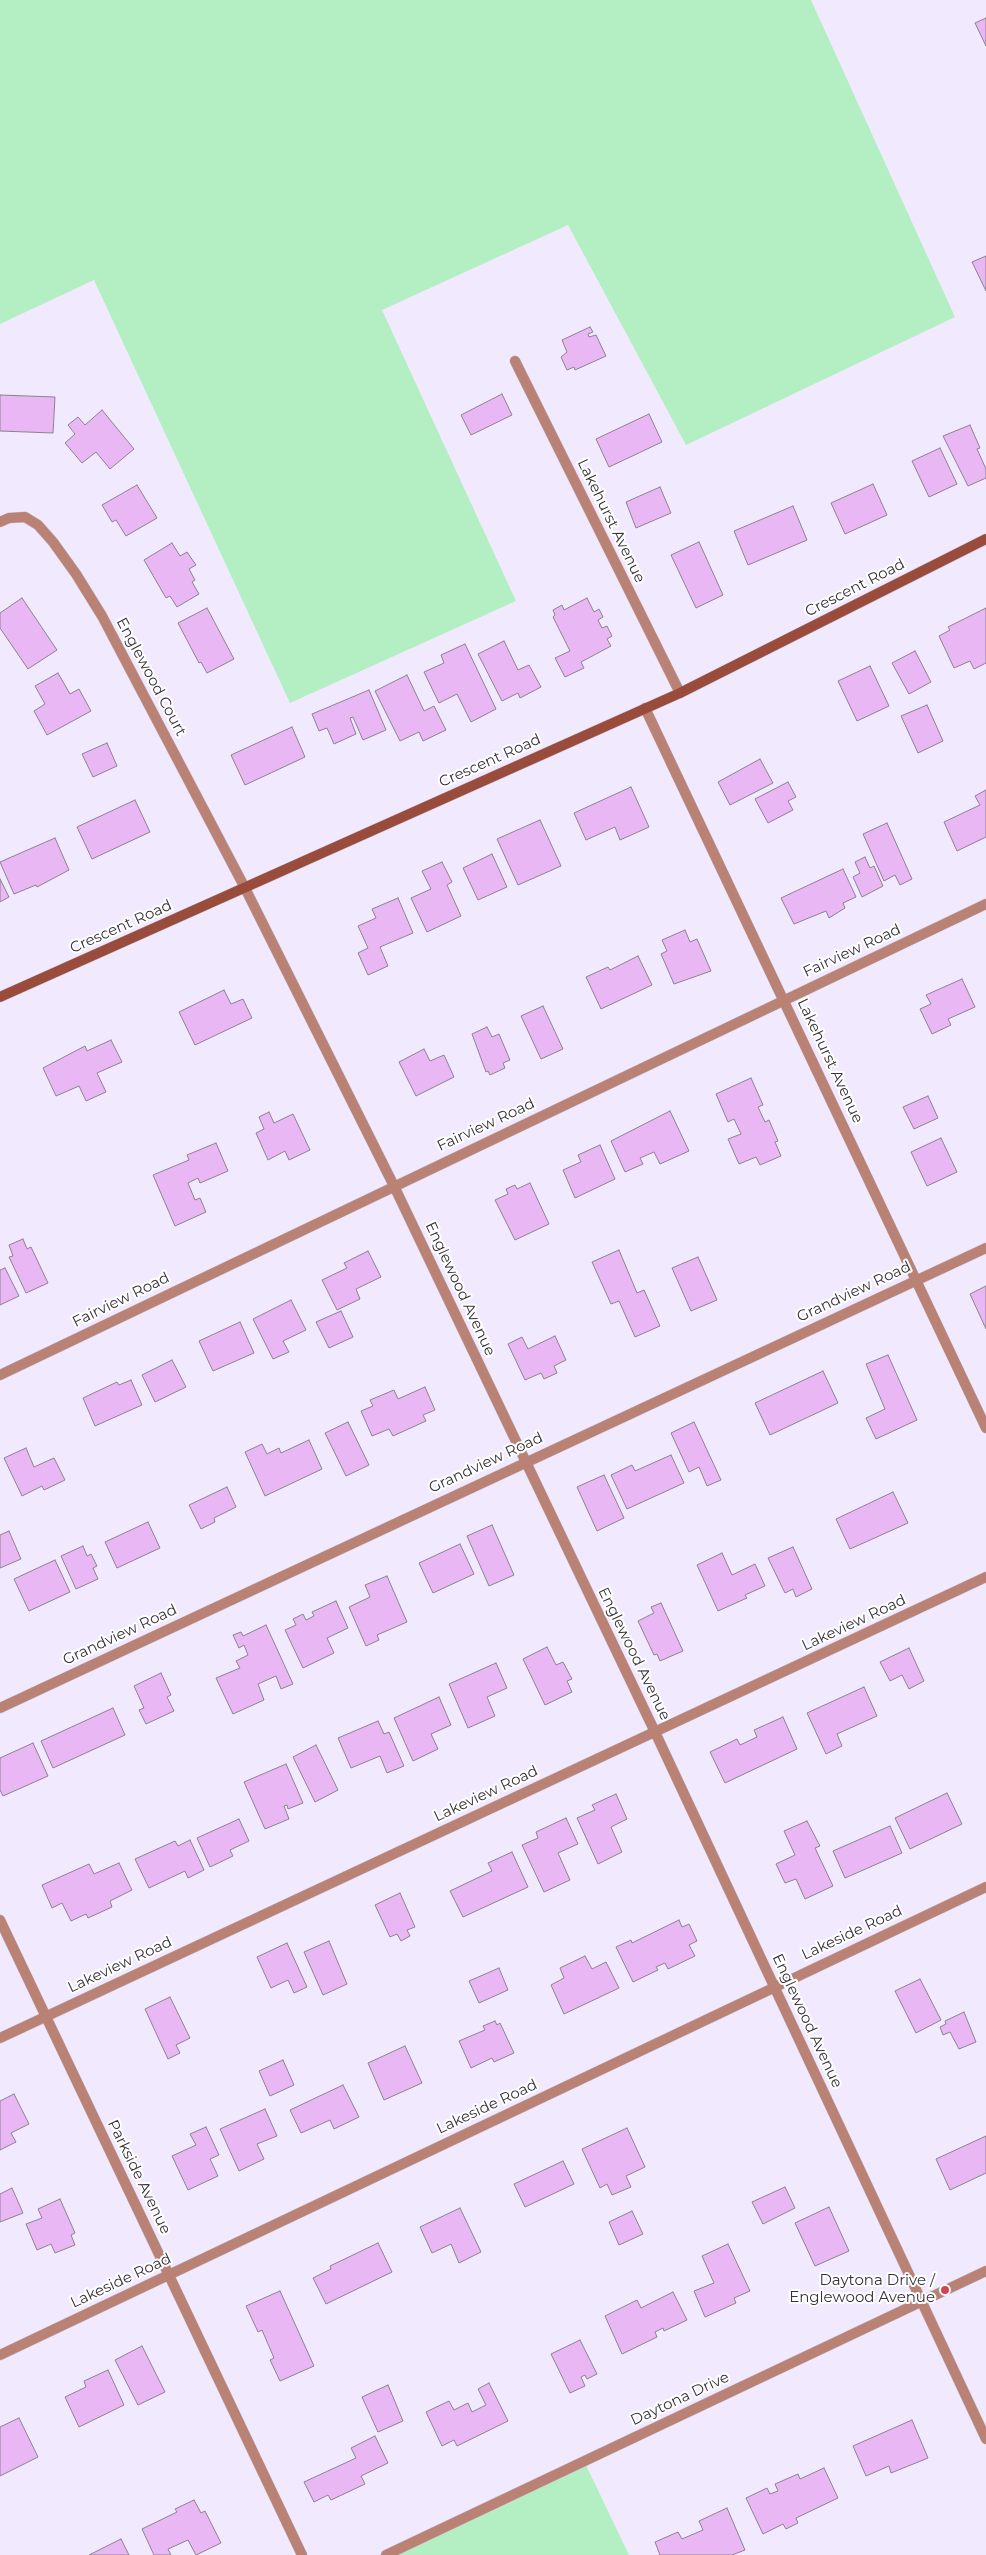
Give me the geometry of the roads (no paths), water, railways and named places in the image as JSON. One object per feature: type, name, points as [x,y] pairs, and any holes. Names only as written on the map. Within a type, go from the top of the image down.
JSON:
[{"type":"street","name":"Lakehurst Avenue","points":[[516,361],[680,693]]},
{"type":"street","name":"Englewood Court","points":[[0,522],[9,518],[25,517],[38,525],[76,574],[102,616],[245,888]]},
{"type":"street","name":"Crescent Road","points":[[0,997],[680,693],[986,539]]},
{"type":"street","name":"Lakehurst Avenue","points":[[645,708],[986,1428]]},
{"type":"street","name":"Englewood Avenue","points":[[245,888],[394,1186],[655,1732],[986,2439]]},
{"type":"street","name":"Fairview Road","points":[[0,1375],[986,904]]},
{"type":"street","name":"Grandview Road","points":[[0,1708],[986,1248]]},
{"type":"street","name":"Lakeview Road","points":[[0,2038],[986,1578]]},
{"type":"street","name":"Lakeside Road","points":[[0,2355],[986,1887]]},
{"type":"street","name":"Parkside Avenue","points":[[0,1920],[302,2555]]},
{"type":"street","name":"Daytona Drive","points":[[386,2555],[986,2271]]},
{"type":"place","name":"Daytona Drive / Englewood Avenue","points":[[945,2290]]}]
